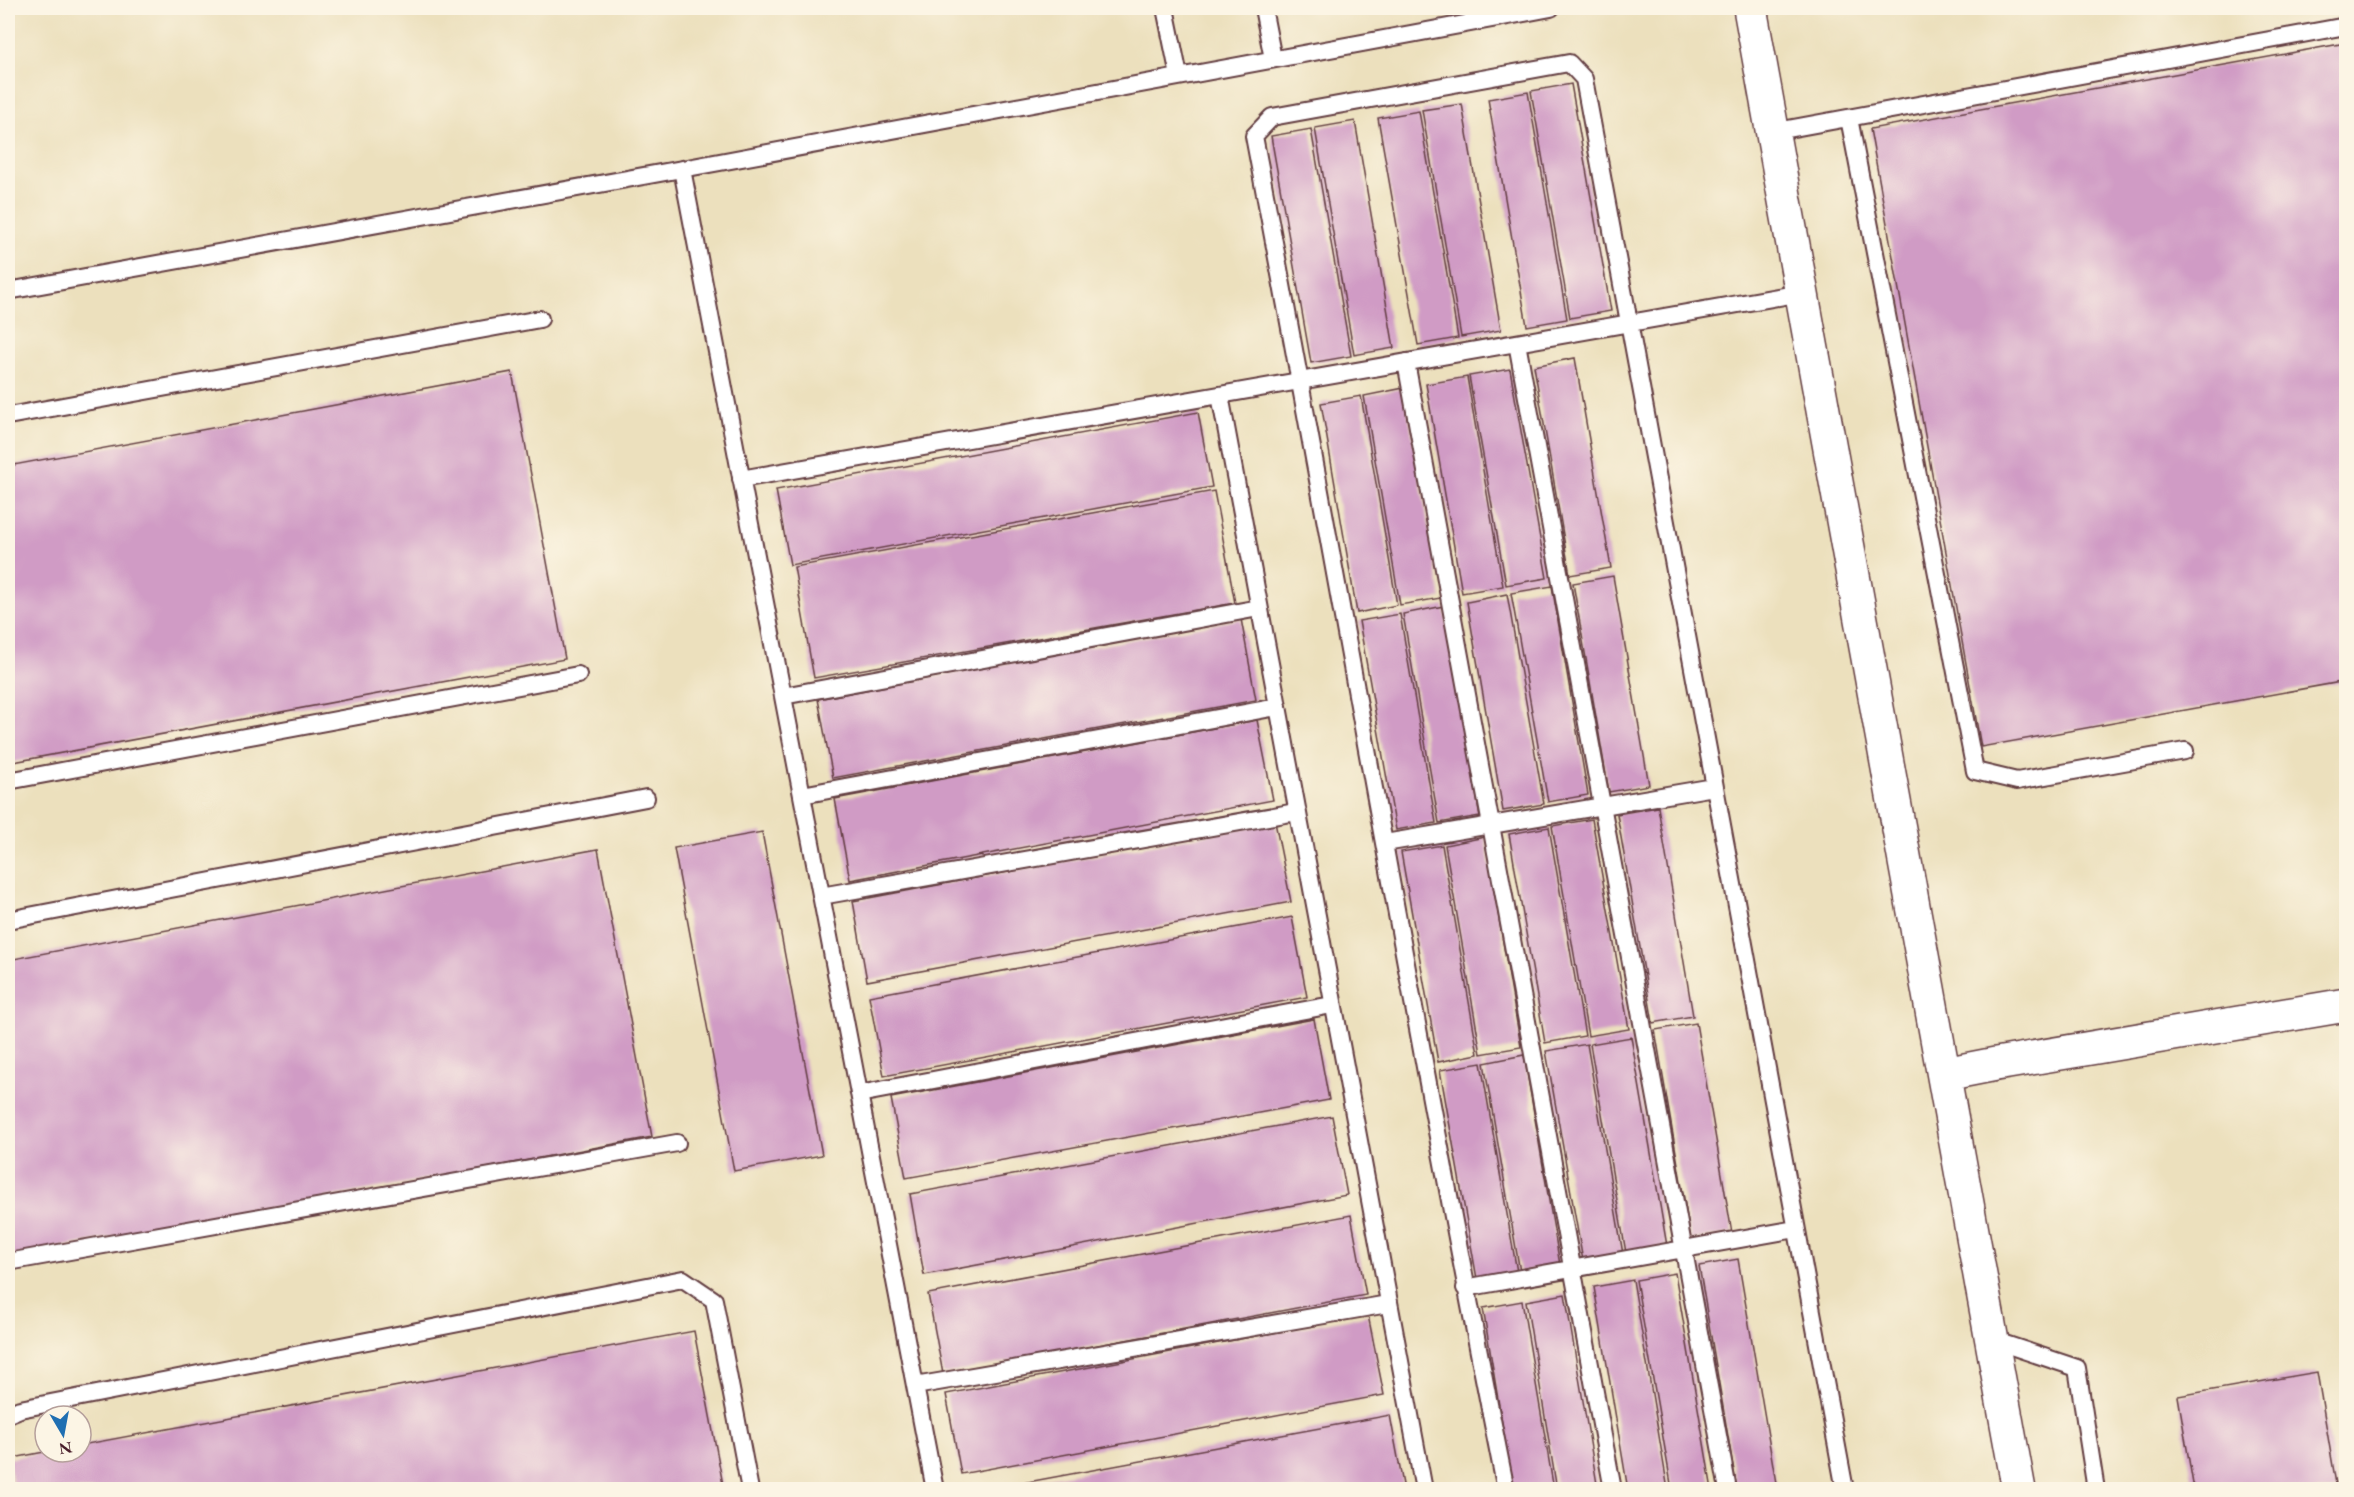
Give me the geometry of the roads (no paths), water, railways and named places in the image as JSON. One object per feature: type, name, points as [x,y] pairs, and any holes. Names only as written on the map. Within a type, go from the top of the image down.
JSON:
[{"type":"street","points":[[1750,8],[2019,1490]]},
{"type":"street","points":[[1945,1074],[2346,1005]]},
{"type":"lane","points":[[1166,8],[1179,76]]},
{"type":"lane","points":[[1263,8],[1273,59]]},
{"type":"lane","points":[[8,291],[1551,8]]},
{"type":"lane","points":[[1772,132],[2346,26]]},
{"type":"lane","points":[[1506,1490],[1465,1288],[1301,381],[1254,136],[1272,117],[1569,63],[1584,79],[1845,1490]]},
{"type":"lane","points":[[1849,118],[1975,771],[2017,781],[2185,751]]},
{"type":"lane","points":[[682,169],[935,1490]]},
{"type":"lane","points":[[741,479],[1801,293]]},
{"type":"lane","points":[[8,416],[540,319]]},
{"type":"lane","points":[[1517,343],[1728,1490]]},
{"type":"lane","points":[[1406,362],[1613,1490]]},
{"type":"lane","points":[[1220,395],[1424,1490]]},
{"type":"lane","points":[[783,696],[1258,608]]},
{"type":"lane","points":[[8,781],[578,675]]},
{"type":"lane","points":[[802,795],[1277,707]]},
{"type":"lane","points":[[1385,843],[1714,787]]},
{"type":"lane","points":[[8,920],[646,798]]},
{"type":"lane","points":[[821,896],[1296,812]]},
{"type":"lane","points":[[859,1094],[1332,1005]]},
{"type":"lane","points":[[8,1262],[677,1143]]},
{"type":"lane","points":[[1465,1288],[1796,1229]]},
{"type":"lane","points":[[8,1414],[20,1409],[683,1280],[714,1300],[750,1490]]},
{"type":"lane","points":[[915,1386],[1388,1304]]},
{"type":"lane","points":[[1993,1340],[2078,1368],[2096,1490]]}]
